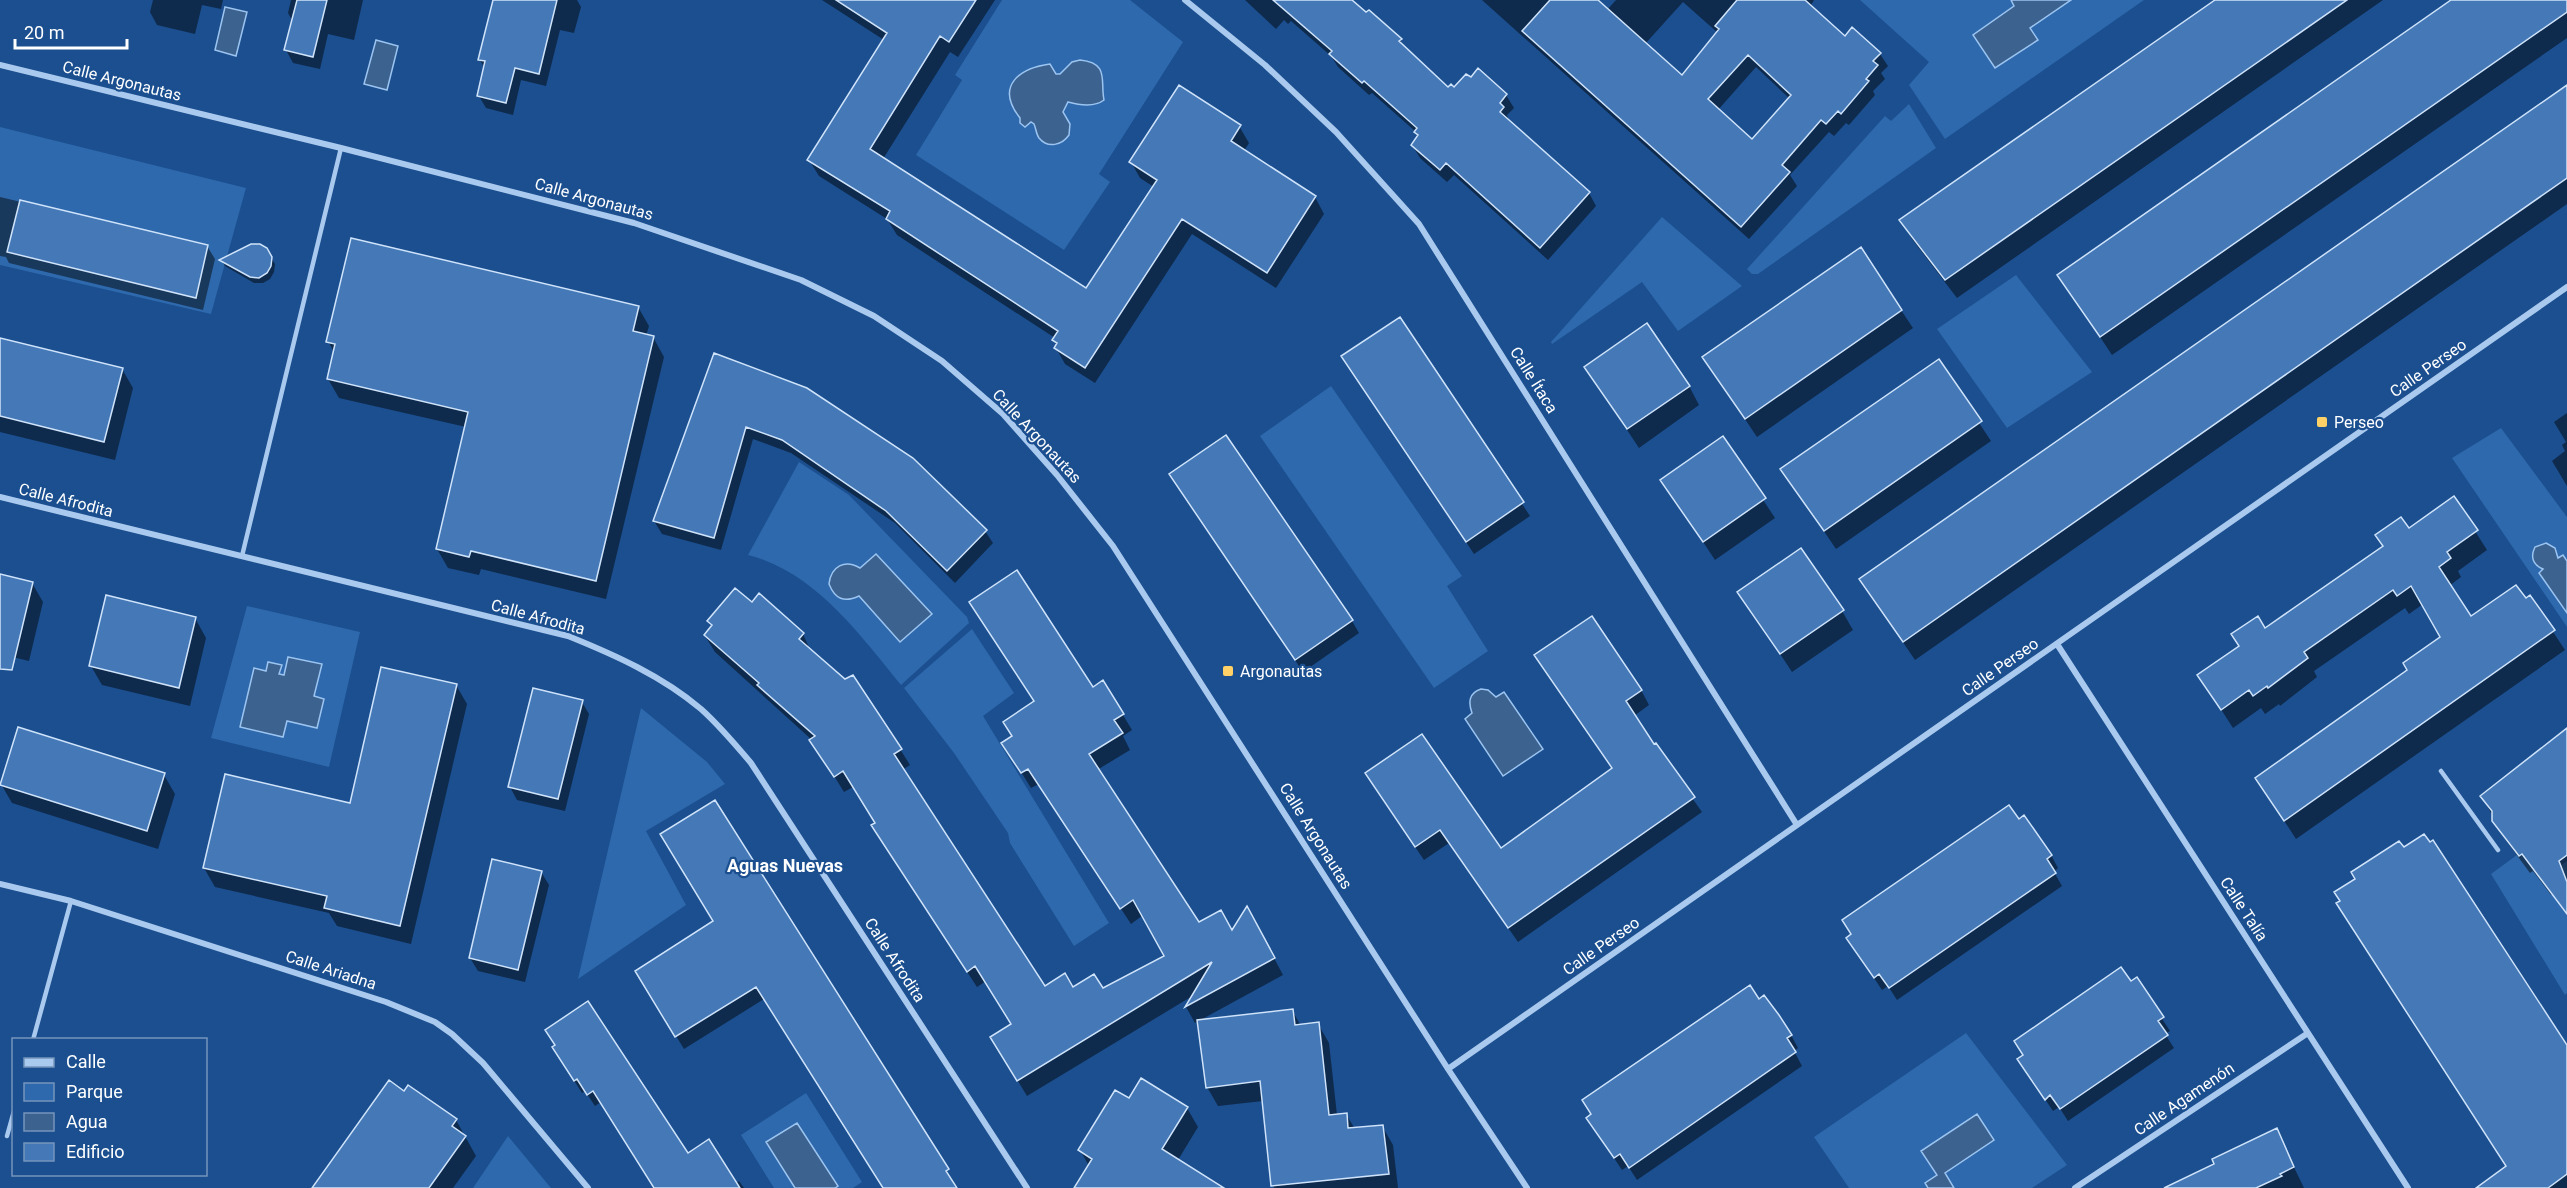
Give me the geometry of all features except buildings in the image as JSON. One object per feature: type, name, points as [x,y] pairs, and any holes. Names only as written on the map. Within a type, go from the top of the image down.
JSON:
[{"type":"street","name":"Calle Ítaca","points":[[1185,0],[1265,65],[1336,132],[1419,224],[1797,825]]},
{"type":"street","name":"Calle Argonautas","points":[[0,65],[341,148],[634,223],[801,280],[874,316],[942,361],[1003,414],[1057,475],[1113,546],[1448,1069],[1527,1188]]},
{"type":"street","name":"Calle Perseo","points":[[1448,1069],[2567,288]]},
{"type":"street","name":"Calle Afrodita","points":[[0,497],[568,636],[636,665],[700,708],[751,763],[1027,1188]]},
{"type":"street","name":"Calle Talía","points":[[2057,644],[2408,1188]]},
{"type":"street","name":"Calle Ariadna","points":[[0,884],[71,901],[386,1002],[435,1022],[452,1034],[483,1063],[588,1188]]},
{"type":"street","name":"Calle Agamenón","points":[[2075,1188],[2308,1033]]},
{"type":"lane","points":[[242,556],[341,148]]},
{"type":"lane","points":[[2441,771],[2498,850]]},
{"type":"lane","points":[[34,1038],[71,901]]},
{"type":"lane","points":[[7,1136],[12,1118]]},
{"type":"green space","points":[[1002,0],[1130,0],[1183,42],[1099,174],[1110,182],[1064,250],[916,155],[962,80],[955,75]]},
{"type":"green space","points":[[1860,0],[2144,0],[1945,139],[1909,85],[1929,62]]},
{"type":"green space","points":[[1909,104],[1936,148],[1758,274],[1752,274],[1747,269],[1885,116],[1891,121]]},
{"type":"green space","points":[[0,127],[246,188],[211,314],[0,265]]},
{"type":"green space","points":[[1662,217],[1742,286],[1678,331],[1642,282],[1552,344],[1551,342]]},
{"type":"green space","points":[[2016,275],[2092,372],[2007,428],[1937,329]]},
{"type":"green space","points":[[1331,386],[1462,576],[1447,586],[1488,651],[1434,688],[1260,436]]},
{"type":"green space","points":[[2501,428],[2567,517],[2567,627],[2452,458]]},
{"type":"green space","points":[[799,462],[849,495],[967,617],[969,623],[901,685],[852,626],[815,590],[772,563],[748,555]]},
{"type":"green space","points":[[247,606],[360,632],[329,767],[211,738]]},
{"type":"green space","points":[[972,629],[1014,693],[983,716],[1109,923],[1074,946],[1010,843],[1008,833],[954,753],[904,688]]},
{"type":"green space","points":[[641,708],[707,762],[725,784],[646,831],[686,905],[578,979]]},
{"type":"green space","points":[[2521,852],[2540,879],[2567,861],[2567,993],[2565,995],[2491,874]]},
{"type":"green space","points":[[1966,1033],[2067,1165],[2032,1188],[1849,1188],[1814,1137]]},
{"type":"green space","points":[[806,1093],[862,1182],[853,1188],[774,1188],[741,1135]]},
{"type":"green space","points":[[508,1136],[551,1188],[473,1188]]},
{"type":"water","points":[[2011,0],[2071,0],[2030,28],[2038,40],[1995,68],[1973,35],[2014,6]]},
{"type":"water","points":[[225,7],[247,12],[236,56],[215,50]]},
{"type":"water","points":[[376,40],[398,46],[387,90],[364,84]]},
{"type":"water","points":[[1080,60],[1096,65],[1100,69],[1104,100],[1082,105],[1068,102],[1063,112],[1070,124],[1069,135],[1059,143],[1046,144],[1037,135],[1034,124],[1031,122],[1025,127],[1020,123],[1010,96],[1010,87],[1014,80],[1029,69],[1050,64],[1056,74],[1060,74],[1072,62]]},
{"type":"water","points":[[2546,543],[2555,548],[2558,558],[2563,555],[2567,561],[2567,613],[2539,573],[2543,569],[2533,560],[2535,547]]},
{"type":"water","points":[[876,554],[932,614],[900,642],[859,596],[849,599],[841,598],[834,593],[829,584],[833,573],[840,566],[849,564],[860,568]]},
{"type":"water","points":[[288,657],[322,664],[314,696],[324,699],[317,728],[287,721],[283,737],[240,727],[254,668],[266,671],[268,662],[282,665],[279,674],[284,675]]},
{"type":"water","points":[[1481,689],[1488,690],[1496,697],[1504,692],[1543,749],[1503,776],[1465,719],[1472,713],[1470,702],[1472,695]]},
{"type":"water","points":[[1977,1114],[1994,1140],[1945,1173],[1954,1188],[1928,1188],[1925,1183],[1937,1175],[1921,1151]]},
{"type":"water","points":[[797,1123],[838,1186],[835,1188],[795,1188],[766,1142]]},
{"type":"place","name":"Perseo","points":[[2322,422]]},
{"type":"place","name":"Argonautas","points":[[1228,671]]},
{"type":"district","name":"Aguas Nuevas","points":[[785,865]]}]
